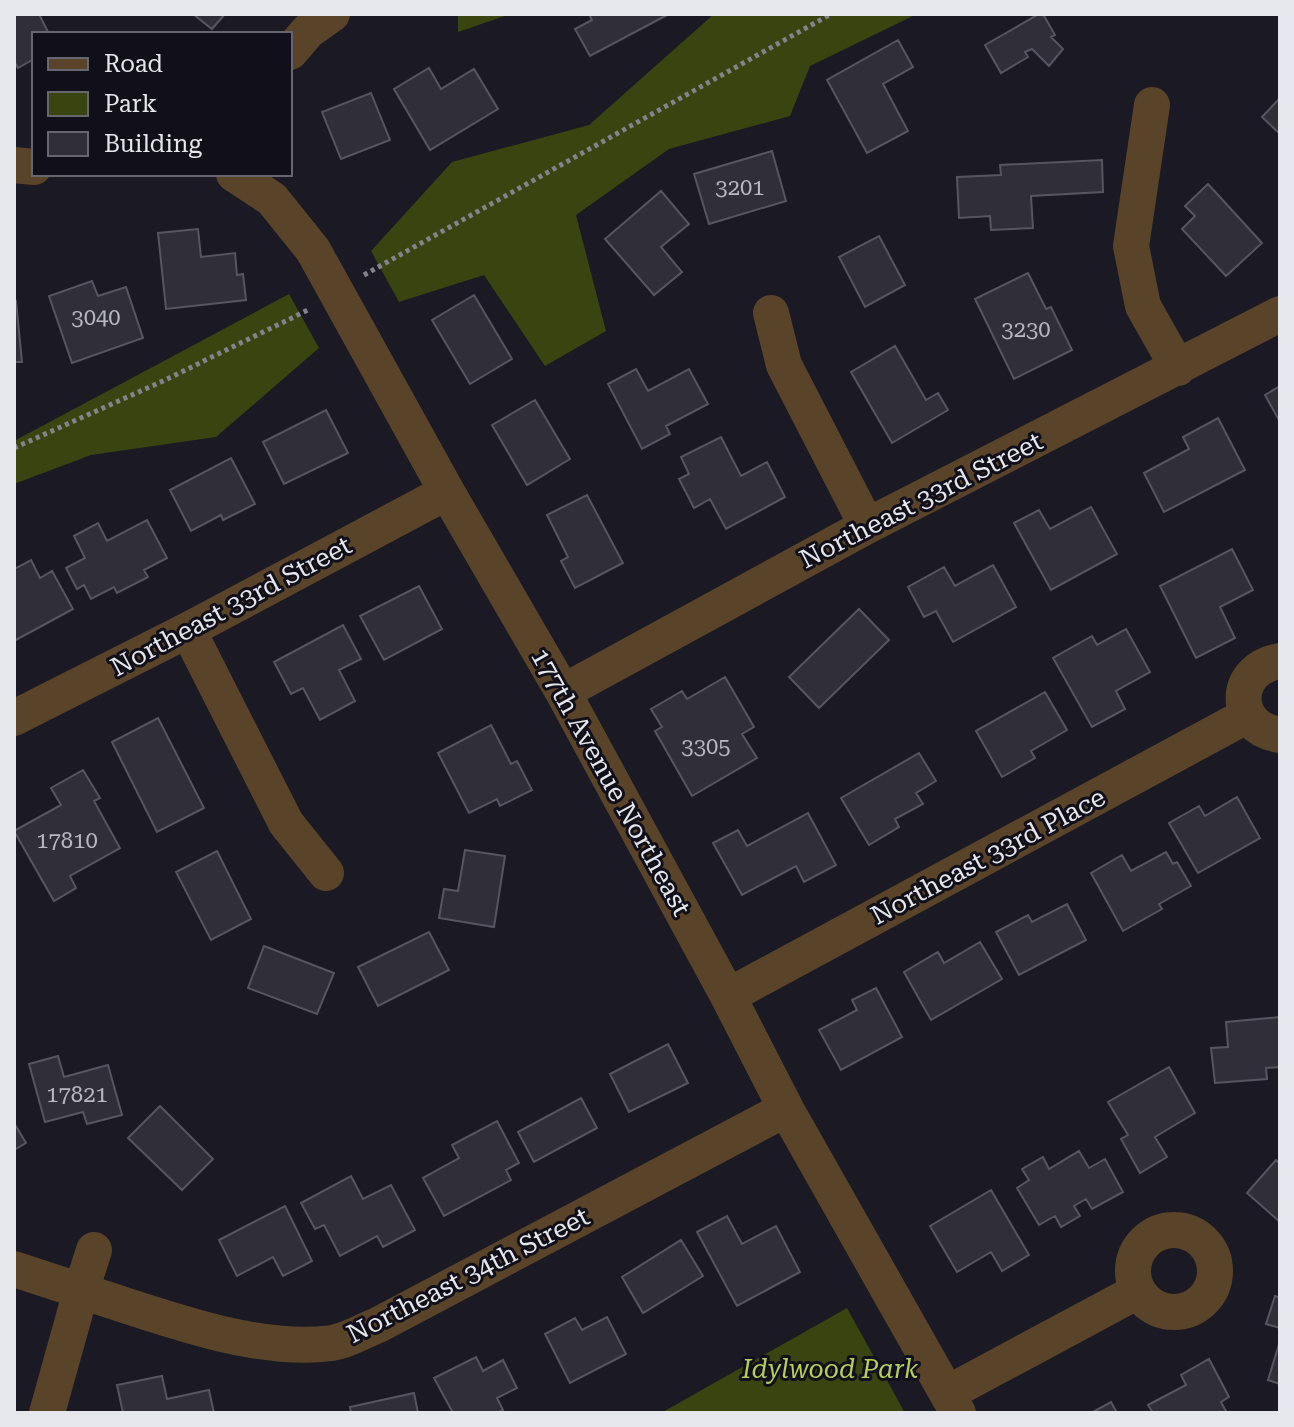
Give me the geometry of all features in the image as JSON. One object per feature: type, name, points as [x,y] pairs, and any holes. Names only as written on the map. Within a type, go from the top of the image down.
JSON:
[{"type":"street","points":[[292,50],[308,31],[332,14]]},
{"type":"street","points":[[1152,105],[1131,246],[1143,306],[1178,368]]},
{"type":"street","name":"177th Avenue Northeast","points":[[237,176],[272,199],[313,250],[447,492],[563,692],[786,1109],[953,1403]]},
{"type":"street","points":[[771,313],[784,365],[867,526]]},
{"type":"street","name":"Northeast 33rd Street","points":[[563,692],[867,526],[1280,314]]},
{"type":"street","name":"Northeast 33rd Street","points":[[14,718],[188,630],[447,492]]},
{"type":"street","points":[[188,630],[286,823],[326,873]]},
{"type":"street","points":[[1280,661],[1269,662],[1249,678],[1244,703],[1255,725],[1280,735]]},
{"type":"street","name":"Northeast 33rd Place","points":[[728,996],[1248,715]]},
{"type":"street","name":"Northeast 34th Street","points":[[14,1269],[231,1336],[281,1345],[334,1343],[378,1325],[786,1109]]},
{"type":"street","points":[[47,1413],[94,1250]]},
{"type":"street","points":[[953,1403],[1138,1291]]},
{"type":"path","points":[[359,278],[831,14]]},
{"type":"path","points":[[14,448],[163,381],[313,308]]},
{"type":"green space","points":[[458,14],[511,14],[458,32]]},
{"type":"green space","points":[[714,14],[917,14],[810,66],[790,116],[669,149],[576,215],[606,331],[545,366],[484,275],[399,302],[371,251],[452,162],[589,125]]},
{"type":"green space","points":[[289,294],[319,348],[216,437],[91,455],[14,484],[14,441]]},
{"type":"green space","name":"Idylwood Park","points":[[847,1308],[905,1413],[661,1413]]},
{"type":"building","points":[[14,14],[39,14],[48,32],[32,32],[32,60],[18,68],[14,61]]},
{"type":"building","points":[[193,14],[225,14],[212,29]]},
{"type":"building","points":[[589,14],[669,14],[590,56],[575,29],[592,20]]},
{"type":"building","points":[[1043,14],[1055,35],[1051,37],[1063,49],[1049,66],[1032,49],[1025,52],[1028,57],[1001,73],[985,45]]},
{"type":"building","points":[[898,40],[913,67],[883,84],[908,131],[867,153],[827,80]]},
{"type":"building","points":[[429,68],[441,89],[474,69],[498,109],[430,150],[394,89]]},
{"type":"building","points":[[371,93],[390,140],[341,159],[322,112]]},
{"type":"building","points":[[1280,98],[1280,134],[1262,117]]},
{"type":"building","points":[[772,151],[786,201],[709,224],[694,174]]},
{"type":"building","points":[[1102,160],[1103,192],[1031,196],[1033,228],[991,230],[990,216],[959,218],[957,177],[1001,175],[1000,165]]},
{"type":"building","points":[[1208,184],[1262,243],[1226,276],[1182,229],[1195,216],[1185,206]]},
{"type":"building","points":[[661,191],[689,224],[661,247],[682,272],[654,295],[605,239]]},
{"type":"building","points":[[198,229],[201,257],[235,253],[237,275],[243,274],[246,300],[166,309],[158,233]]},
{"type":"building","points":[[879,236],[905,285],[865,307],[839,257]]},
{"type":"building","points":[[1028,273],[1046,309],[1051,307],[1072,350],[1014,379],[975,299]]},
{"type":"building","points":[[92,281],[98,296],[126,287],[143,338],[72,363],[49,296]]},
{"type":"building","points":[[474,295],[512,359],[470,384],[432,320]]},
{"type":"building","points":[[16,301],[22,362],[14,362]]},
{"type":"building","points":[[895,346],[926,400],[938,393],[948,410],[892,443],[851,372]]},
{"type":"building","points":[[636,369],[648,391],[689,369],[708,404],[666,426],[670,434],[642,449],[608,384]]},
{"type":"building","points":[[1280,386],[1280,422],[1265,395]]},
{"type":"building","points":[[535,400],[570,459],[527,485],[492,425]]},
{"type":"building","points":[[326,410],[348,453],[284,484],[263,442]]},
{"type":"building","points":[[1218,418],[1245,470],[1164,512],[1144,473],[1189,449],[1183,437]]},
{"type":"building","points":[[721,437],[741,476],[767,462],[785,497],[726,529],[710,499],[694,508],[679,479],[689,474],[681,457]]},
{"type":"building","points":[[231,458],[255,504],[223,520],[221,515],[191,531],[170,490]]},
{"type":"building","points":[[587,495],[623,563],[575,588],[561,561],[568,557],[547,515]]},
{"type":"building","points":[[1091,507],[1117,554],[1051,590],[1014,523],[1039,510],[1050,529]]},
{"type":"building","points":[[147,520],[167,558],[144,570],[148,577],[117,593],[114,587],[91,599],[84,585],[77,589],[66,568],[85,558],[74,536],[98,523],[107,541]]},
{"type":"building","points":[[1232,549],[1253,590],[1220,607],[1235,638],[1196,658],[1160,586]]},
{"type":"building","points":[[31,560],[40,578],[52,571],[73,609],[14,641],[14,569]]},
{"type":"building","points":[[993,565],[1016,607],[953,642],[936,611],[924,617],[908,587],[944,567],[955,586]]},
{"type":"building","points":[[419,586],[442,629],[384,660],[360,616]]},
{"type":"building","points":[[859,609],[889,640],[819,708],[789,677]]},
{"type":"building","points":[[343,625],[361,659],[339,670],[355,701],[320,720],[303,688],[291,694],[274,662]]},
{"type":"building","points":[[1126,629],[1150,672],[1116,691],[1125,709],[1092,727],[1053,658],[1092,636],[1097,645]]},
{"type":"building","points":[[725,677],[754,727],[742,734],[757,758],[692,796],[655,731],[662,727],[651,709],[682,691],[687,699]]},
{"type":"building","points":[[1045,692],[1067,730],[1031,751],[1035,758],[1002,777],[976,731]]},
{"type":"building","points":[[158,718],[204,808],[157,832],[112,742]]},
{"type":"building","points":[[491,725],[511,764],[517,761],[532,790],[500,806],[497,799],[469,813],[438,753]]},
{"type":"building","points":[[919,753],[936,781],[916,793],[923,804],[895,819],[899,827],[869,845],[841,798]]},
{"type":"building","points":[[83,770],[100,798],[94,801],[120,848],[70,876],[76,888],[54,901],[14,831],[61,805],[51,788]]},
{"type":"building","points":[[1237,797],[1260,838],[1198,873],[1169,823],[1199,806],[1205,816]]},
{"type":"building","points":[[808,813],[836,865],[804,882],[796,866],[742,895],[713,843],[738,830],[747,846]]},
{"type":"building","points":[[465,850],[505,856],[494,927],[439,918],[444,889],[458,891]]},
{"type":"building","points":[[217,851],[251,919],[211,940],[176,872]]},
{"type":"building","points":[[1166,852],[1173,864],[1177,862],[1191,886],[1159,904],[1162,909],[1123,931],[1091,873],[1122,855],[1131,871]]},
{"type":"building","points":[[1067,904],[1086,940],[1019,975],[996,932],[1028,915],[1032,922]]},
{"type":"building","points":[[429,932],[449,970],[378,1006],[358,967]]},
{"type":"building","points":[[980,942],[1002,979],[931,1020],[904,972],[938,952],[944,963]]},
{"type":"building","points":[[264,946],[334,973],[317,1014],[248,988]]},
{"type":"building","points":[[876,988],[902,1037],[841,1070],[819,1030],[857,1010],[852,1000]]},
{"type":"building","points":[[1280,1017],[1280,1067],[1266,1068],[1267,1079],[1215,1083],[1211,1048],[1228,1047],[1226,1022]]},
{"type":"building","points":[[668,1044],[688,1083],[629,1112],[610,1074]]},
{"type":"building","points":[[58,1056],[64,1077],[108,1065],[122,1115],[87,1124],[83,1112],[45,1122],[29,1064]]},
{"type":"building","points":[[1169,1067],[1195,1113],[1155,1137],[1167,1157],[1140,1173],[1121,1139],[1128,1135],[1108,1102]]},
{"type":"building","points":[[581,1098],[597,1128],[534,1162],[518,1132]]},
{"type":"building","points":[[160,1106],[213,1159],[182,1190],[128,1138]]},
{"type":"building","points":[[497,1121],[519,1163],[506,1170],[511,1180],[444,1216],[423,1178],[459,1158],[452,1145]]},
{"type":"building","points":[[14,1123],[26,1143],[14,1150]]},
{"type":"building","points":[[1079,1151],[1089,1168],[1105,1159],[1123,1192],[1092,1209],[1086,1199],[1074,1206],[1080,1216],[1061,1227],[1055,1216],[1039,1225],[1017,1188],[1029,1180],[1022,1169],[1043,1157],[1049,1169]]},
{"type":"building","points":[[1276,1160],[1280,1164],[1280,1222],[1247,1193]]},
{"type":"building","points":[[351,1176],[363,1199],[391,1185],[415,1230],[383,1247],[377,1236],[340,1256],[324,1225],[315,1229],[301,1203]]},
{"type":"building","points":[[991,1190],[1029,1255],[1002,1271],[991,1252],[957,1272],[930,1226]]},
{"type":"building","points":[[285,1206],[312,1261],[283,1276],[273,1257],[237,1276],[219,1240]]},
{"type":"building","points":[[727,1216],[742,1244],[776,1226],[800,1272],[737,1306],[697,1232]]},
{"type":"building","points":[[681,1240],[703,1276],[643,1313],[622,1277]]},
{"type":"building","points":[[1275,1296],[1280,1298],[1280,1328],[1266,1324]]},
{"type":"building","points":[[607,1317],[626,1354],[570,1383],[545,1334],[575,1318],[582,1330]]},
{"type":"building","points":[[1280,1341],[1280,1384],[1268,1380]]},
{"type":"building","points":[[476,1357],[483,1371],[503,1360],[517,1388],[497,1398],[503,1410],[497,1413],[453,1413],[434,1378]]},
{"type":"building","points":[[1209,1359],[1229,1397],[1221,1402],[1227,1413],[1153,1413],[1148,1405],[1186,1385],[1181,1375]]},
{"type":"building","points":[[162,1376],[167,1399],[209,1390],[214,1413],[123,1413],[117,1385]]},
{"type":"building","points":[[414,1393],[418,1413],[351,1413],[350,1407]]},
{"type":"building","points":[[1111,1402],[1117,1413],[1091,1413]]}]
